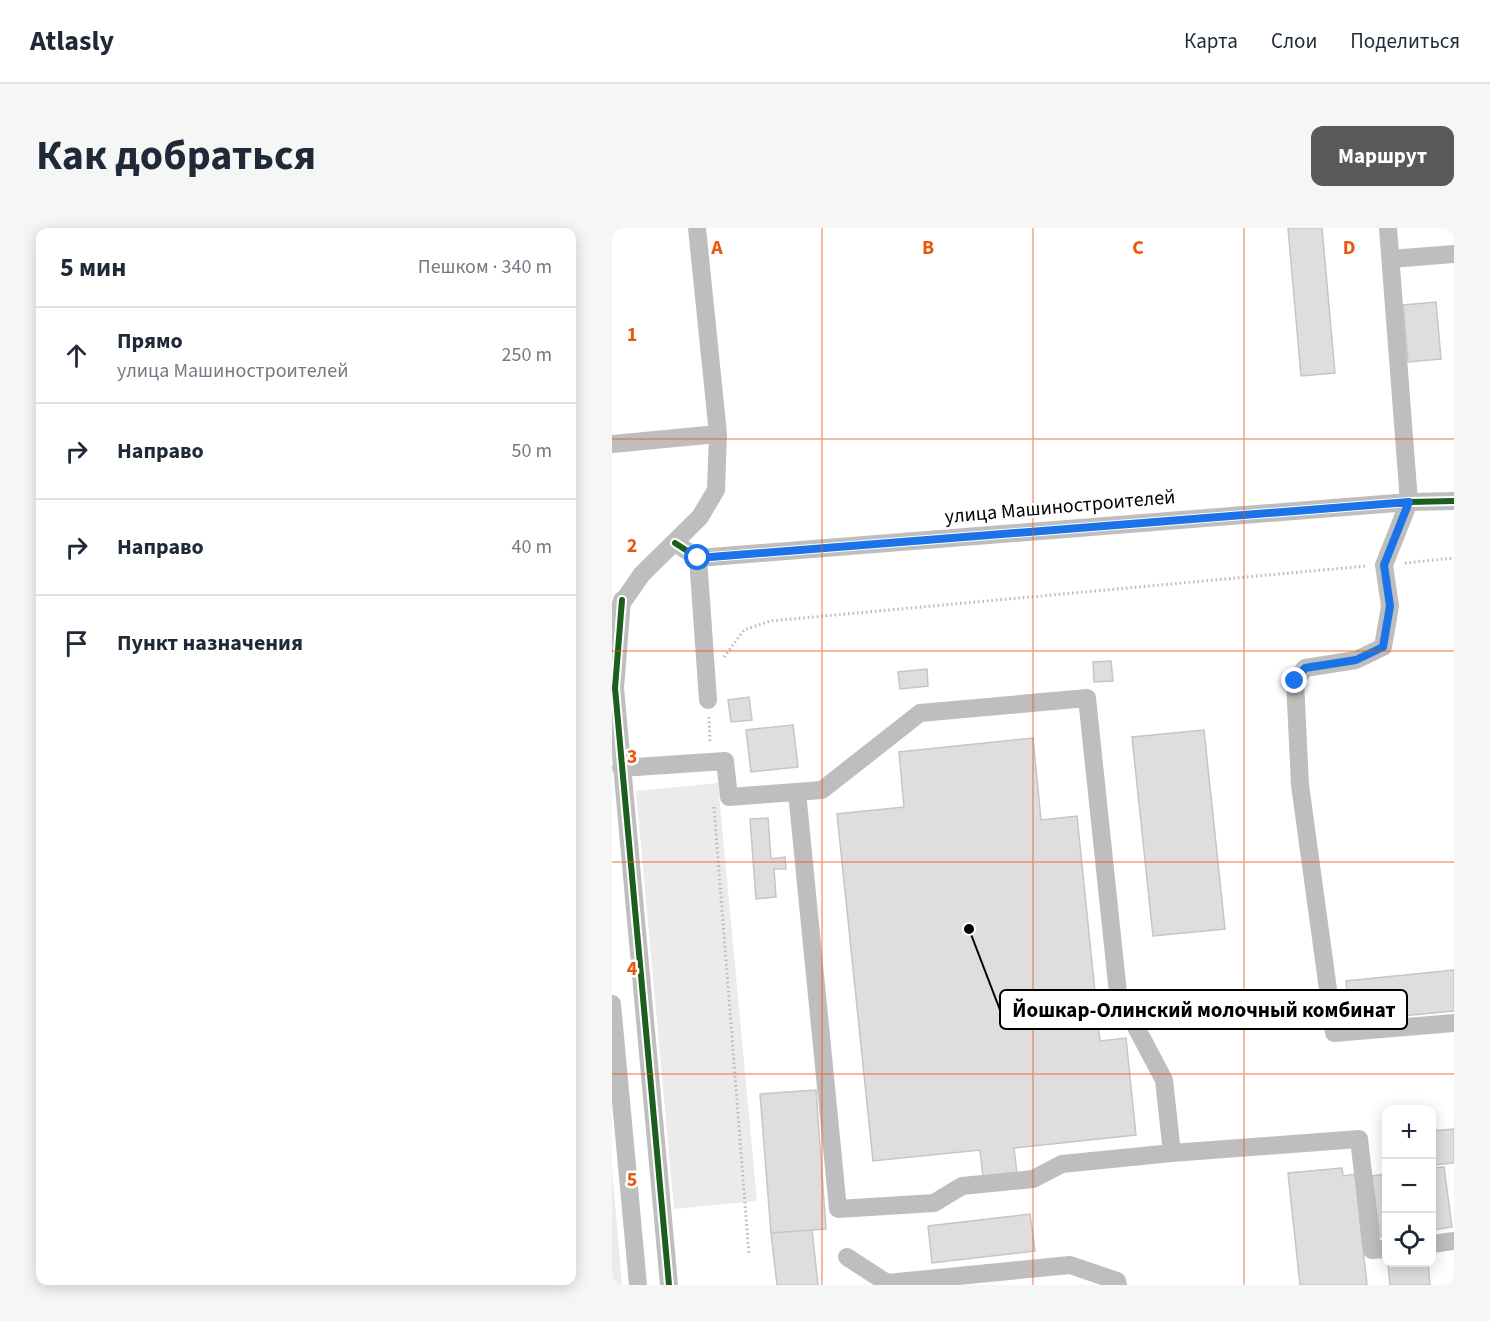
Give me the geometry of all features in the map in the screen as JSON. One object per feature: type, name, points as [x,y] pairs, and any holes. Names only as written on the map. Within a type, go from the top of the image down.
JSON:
[{"type":"street","points":[[612,620],[622,600],[642,574],[700,517],[716,490],[718,434],[698,228]]},
{"type":"street","points":[[1388,228],[1409,502],[1384,565],[1390,606],[1383,647],[1356,660],[1305,668],[1295,681],[1300,785],[1334,1033],[1454,1023]]},
{"type":"street","points":[[1391,260],[1454,254]]},
{"type":"street","points":[[612,444],[718,434]]},
{"type":"street","name":"улица Машиностроителей","points":[[698,558],[1409,502],[1454,501]]},
{"type":"street","points":[[675,543],[698,558],[708,700]]},
{"type":"street","points":[[622,600],[615,687],[669,1285]]},
{"type":"street","points":[[621,768],[725,761],[729,797],[822,790],[920,713],[1087,698],[1118,993],[1164,1080],[1172,1153]]},
{"type":"street","points":[[797,792],[838,1209],[934,1203],[962,1186],[1034,1179],[1062,1164],[1359,1139],[1372,1250],[1382,1249]]},
{"type":"street","points":[[612,1004],[638,1285]]},
{"type":"street","points":[[614,1024],[645,1022]]},
{"type":"street","points":[[1436,1243],[1454,1241]]},
{"type":"street","points":[[847,1257],[887,1283],[1070,1265],[1117,1281],[1118,1285]]},
{"type":"path","points":[[724,657],[744,630],[770,621],[1454,558]]},
{"type":"path","points":[[708,700],[711,762]]},
{"type":"path","points":[[714,797],[749,1255]]},
{"type":"shaded area","points":[[718,783],[757,1201],[674,1209],[636,791]]},
{"type":"shaded area","points":[[612,1167],[622,1285],[612,1285]]},
{"type":"building","points":[[1288,228],[1322,228],[1335,373],[1301,376]]},
{"type":"building","points":[[1436,302],[1441,359],[1408,362],[1403,305]]},
{"type":"building","points":[[1111,661],[1113,681],[1094,682],[1093,662]]},
{"type":"building","points":[[927,669],[928,686],[900,689],[898,672]]},
{"type":"building","points":[[749,697],[752,720],[731,722],[728,700]]},
{"type":"building","points":[[793,725],[798,767],[751,772],[746,730]]},
{"type":"building","points":[[1204,730],[1225,929],[1153,936],[1132,737]]},
{"type":"building","points":[[1033,738],[1041,820],[1077,816],[1100,1041],[1126,1038],[1136,1135],[1014,1148],[1017,1173],[983,1177],[980,1150],[873,1161],[837,814],[904,807],[899,752]]},
{"type":"building","points":[[768,818],[771,859],[785,857],[786,869],[774,869],[776,897],[756,899],[750,819]]},
{"type":"building","points":[[1454,970],[1454,1011],[1350,1021],[1346,981]]},
{"type":"building","points":[[816,1090],[826,1229],[771,1233],[760,1094]]},
{"type":"building","points":[[1454,1129],[1454,1163],[1436,1165],[1436,1131]]},
{"type":"building","points":[[1444,1167],[1452,1227],[1436,1229],[1436,1213],[1436,1168]]},
{"type":"building","points":[[1342,1168],[1343,1176],[1355,1174],[1367,1285],[1300,1285],[1288,1173]]},
{"type":"building","points":[[1382,1175],[1382,1237],[1380,1237],[1372,1176]]},
{"type":"building","points":[[1030,1214],[1035,1251],[932,1263],[928,1226]]},
{"type":"building","points":[[812,1230],[818,1285],[777,1285],[771,1233]]},
{"type":"building","points":[[1388,1267],[1428,1267],[1430,1285],[1390,1285]]},
{"type":"cycle path","points":[[675,543],[698,558],[1409,502],[1454,501]]},
{"type":"cycle path","points":[[622,600],[615,688],[669,1285]]},
{"type":"place","name":"Йошкар-Олинский молочный комбинат","points":[[969,929]]},
{"type":"route","points":[[698,558],[1409,502],[1384,565],[1390,606],[1383,647],[1356,660],[1305,668],[1295,681]]}]
